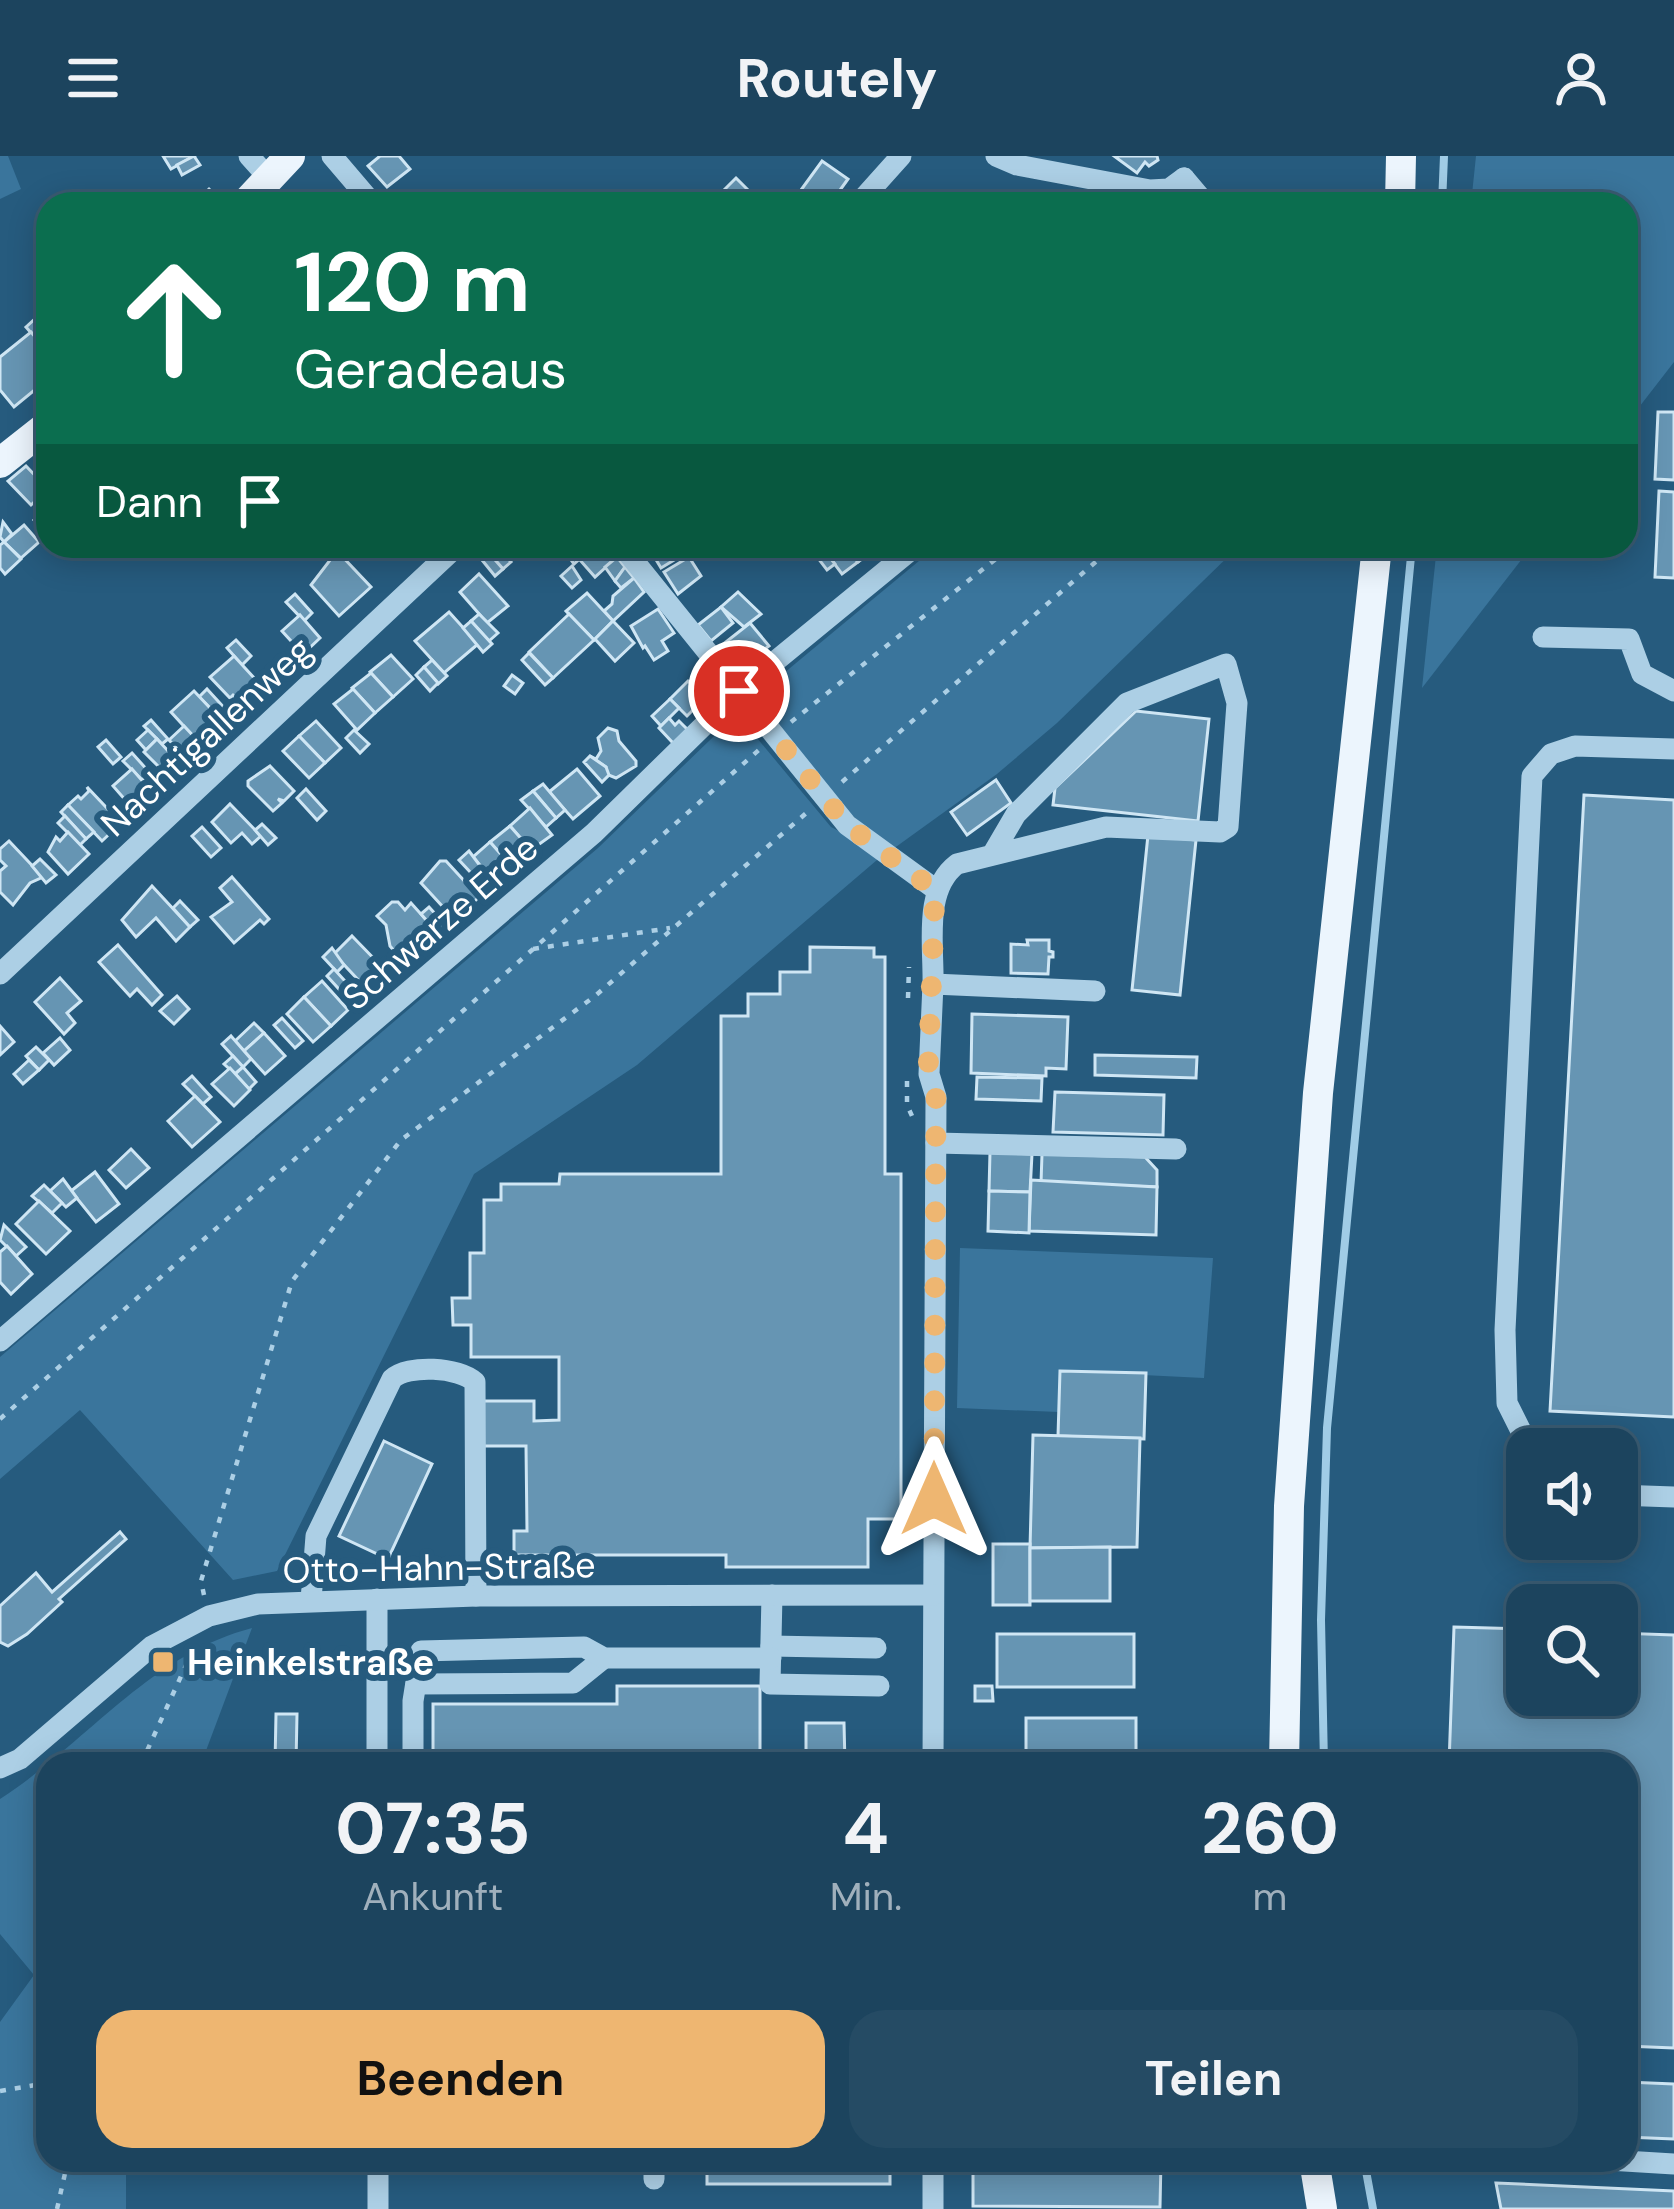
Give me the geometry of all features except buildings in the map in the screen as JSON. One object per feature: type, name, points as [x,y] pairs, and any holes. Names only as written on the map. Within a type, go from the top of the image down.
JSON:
[{"type":"main road","points":[[1400,192],[1401,156]]},
{"type":"main road","points":[[252,192],[269,163]]},
{"type":"main road","points":[[0,463],[36,434]]},
{"type":"main road","points":[[1284,1752],[1289,1506],[1318,1093],[1375,558]]},
{"type":"main road","points":[[1316,2172],[1322,2209]]},
{"type":"street","points":[[332,156],[363,192]]},
{"type":"street","points":[[869,192],[901,156]]},
{"type":"street","points":[[996,156],[1017,165],[1150,190],[1168,189],[1184,178],[1192,156]]},
{"type":"street","points":[[1184,178],[1196,192]]},
{"type":"street","name":"Nachtigallenweg","points":[[0,974],[444,558]]},
{"type":"street","points":[[632,558],[847,825],[935,890]]},
{"type":"street","name":"Schwarze Erde","points":[[0,1341],[594,833],[739,691],[901,558]]},
{"type":"street","points":[[1543,637],[1629,639],[1642,674],[1674,691]]},
{"type":"street","points":[[933,1752],[936,1097],[928,1074],[935,890],[957,864],[1106,827],[1220,832],[1228,827],[1237,703],[1226,664],[1127,703],[1016,814],[992,855]]},
{"type":"street","points":[[1520,1428],[1507,1403],[1505,1330],[1532,776],[1551,754],[1575,746],[1674,749]]},
{"type":"street","points":[[932,984],[1095,991]]},
{"type":"street","points":[[936,1143],[1175,1148]]},
{"type":"street","points":[[310,1600],[316,1536],[392,1379],[405,1370],[466,1373],[475,1382],[476,1596]]},
{"type":"street","points":[[1638,1496],[1674,1497]]},
{"type":"street","points":[[772,1595],[770,1684],[879,1686]]},
{"type":"street","name":"Otto-Hahn-Straße","points":[[0,1768],[20,1759],[152,1646],[208,1616],[258,1604],[476,1596],[933,1595]]},
{"type":"street","points":[[377,1599],[377,1752]]},
{"type":"street","points":[[413,1752],[421,1651],[584,1648],[604,1658],[877,1648]]},
{"type":"street","points":[[416,1684],[573,1683],[604,1658]]},
{"type":"street","points":[[1638,2162],[1674,2164]]},
{"type":"street","points":[[378,2172],[378,2209]]},
{"type":"street","points":[[933,2172],[933,2209]]},
{"type":"path","points":[[0,1419],[773,737],[997,558]]},
{"type":"path","points":[[146,1752],[208,1616],[201,1580],[292,1281],[401,1140],[595,996],[1100,558]]},
{"type":"path","points":[[533,949],[675,927]]},
{"type":"path","points":[[0,2091],[36,2085]]},
{"type":"path","points":[[57,2209],[65,2172]]},
{"type":"shaded area","points":[[0,156],[8,156],[21,189],[0,199]]},
{"type":"shaded area","points":[[1476,156],[1674,156],[1674,362],[1638,408],[1638,192],[1472,192]]},
{"type":"shaded area","points":[[923,558],[1227,558],[1057,723],[997,774],[893,849],[844,809],[754,698]]},
{"type":"shaded area","points":[[1436,558],[1523,558],[1422,688]]},
{"type":"shaded area","points":[[737,714],[831,827],[884,854],[637,1065],[474,1174],[277,1571],[233,1580],[80,1410],[0,1479],[0,1357],[598,848]]},
{"type":"shaded area","points":[[960,1248],[1213,1258],[1204,1378],[1061,1371],[1059,1412],[957,1408]]},
{"type":"shaded area","points":[[252,1628],[206,1752],[62,1752],[150,1679],[215,1641]]},
{"type":"shaded area","points":[[36,1774],[36,2172],[126,2172],[126,2209],[0,2209],[0,2022],[34,1975],[0,1934],[0,1799]]},
{"type":"waterway","points":[[1442,192],[1444,156]]},
{"type":"waterway","points":[[1324,1752],[1321,1620],[1327,1428],[1411,558]]},
{"type":"waterway","points":[[1366,2172],[1373,2209]]},
{"type":"place","name":"Heinkelstraße","points":[[163,1662]]},
{"type":"route","points":[[739,691],[847,825],[935,890],[928,1074],[936,1097],[934,1499]]}]
